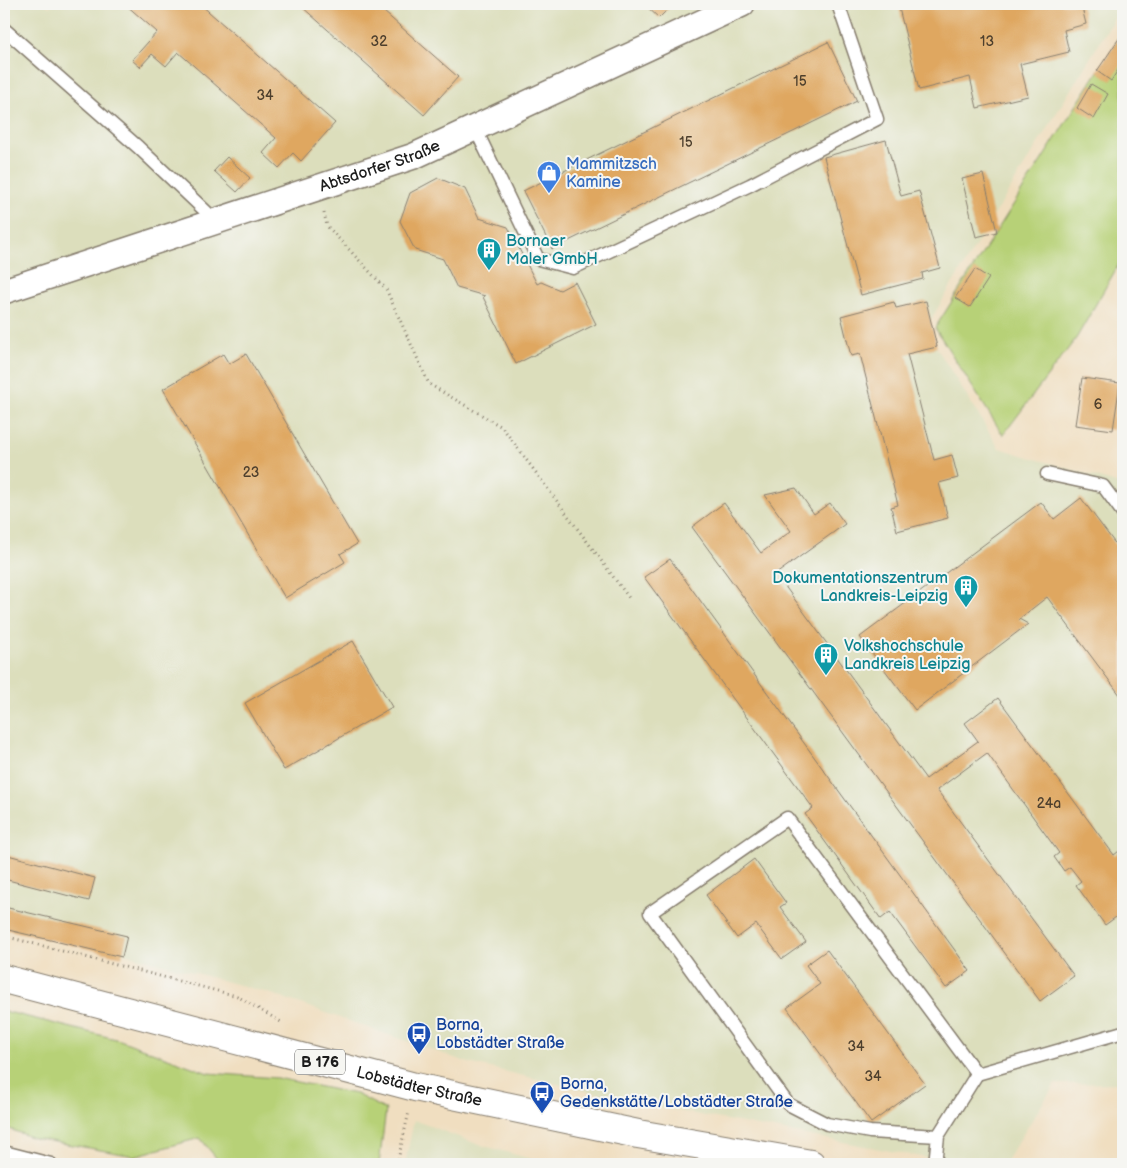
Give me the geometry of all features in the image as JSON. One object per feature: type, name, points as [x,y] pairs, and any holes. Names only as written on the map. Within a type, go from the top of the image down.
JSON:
[{"type":"main road","name":"Lobstädter Straße","points":[[4,979],[415,1087],[638,1134],[811,1164]]},
{"type":"street","name":"Abtsdorfer Straße","points":[[4,291],[414,156],[742,4]]},
{"type":"lane","points":[[475,128],[538,258],[574,268],[750,185],[878,119],[838,4]]},
{"type":"lane","points":[[4,30],[138,147],[216,221]]},
{"type":"lane","points":[[1047,474],[1103,486],[1123,513]]},
{"type":"lane","points":[[938,1136],[870,1132],[827,1124],[788,1104],[650,913],[787,818],[977,1074]]},
{"type":"lane","points":[[935,1164],[938,1136],[977,1074],[1123,1032]]},
{"type":"lane","points":[[4,1152],[51,1164]]},
{"type":"path","points":[[319,188],[327,226],[386,289],[429,384],[502,427],[629,598]]},
{"type":"path","points":[[4,936],[237,996],[282,1023]]},
{"type":"path","points":[[397,1164],[415,1087]]},
{"type":"shaded area","points":[[4,4],[46,4],[49,7],[52,4],[1123,4],[925,329],[999,448],[1123,485],[1123,1083],[1055,1084],[1004,1164],[959,1164],[642,1104],[469,1063],[272,994],[4,920]]},
{"type":"shaded area","points":[[414,1120],[477,1144],[535,1160],[568,1164],[405,1164]]},
{"type":"green space","points":[[1123,32],[1123,257],[1077,337],[1003,435],[935,328]]},
{"type":"green space","points":[[4,1011],[120,1040],[208,1073],[277,1078],[356,1094],[386,1110],[379,1164],[221,1164],[200,1138],[134,1156],[33,1138],[4,1127]]},
{"type":"building","points":[[125,4],[200,4],[335,123],[301,161],[293,153],[279,168],[263,153],[276,138],[178,52],[166,66],[152,54],[140,67],[132,60],[157,32]]},
{"type":"building","points":[[303,4],[375,4],[458,77],[424,115],[301,6]]},
{"type":"building","points":[[644,4],[673,4],[659,18]]},
{"type":"building","points":[[898,4],[1081,4],[1086,24],[1064,30],[1069,52],[1020,64],[1028,96],[977,108],[970,77],[919,90]]},
{"type":"building","points":[[1120,37],[1123,39],[1123,62],[1111,81],[1097,71]]},
{"type":"building","points":[[828,42],[857,101],[552,249],[523,191]]},
{"type":"building","points":[[1091,84],[1108,94],[1094,119],[1077,108]]},
{"type":"building","points":[[886,140],[901,196],[919,191],[940,268],[922,273],[923,279],[861,295],[824,157]]},
{"type":"building","points":[[227,157],[250,178],[237,192],[214,171]]},
{"type":"building","points":[[983,174],[997,232],[976,237],[962,179]]},
{"type":"building","name":"Bornaer Maler GmbH","points":[[438,178],[465,189],[479,218],[508,227],[537,284],[541,282],[560,290],[575,282],[596,324],[516,364],[483,297],[485,296],[457,288],[443,259],[415,250],[400,221],[410,193]]},
{"type":"building","points":[[975,269],[989,278],[970,307],[955,298]]},
{"type":"building","points":[[926,301],[937,347],[907,354],[934,460],[952,455],[958,478],[939,483],[948,518],[897,531],[891,507],[898,505],[860,354],[851,356],[841,316],[894,302],[896,308]]},
{"type":"building","points":[[223,354],[229,364],[246,354],[357,544],[340,554],[345,562],[285,598],[163,389]]},
{"type":"building","points":[[1082,378],[1120,383],[1113,430],[1075,425]]},
{"type":"building","name":"Volkshochschule Landkreis Leipzig","points":[[796,488],[814,514],[830,503],[845,524],[776,574],[926,779],[978,741],[965,723],[998,698],[1114,855],[1123,848],[1123,912],[1105,925],[1076,885],[1081,881],[1070,867],[1064,871],[1054,857],[1059,853],[987,753],[937,790],[1074,976],[1040,1001],[692,527],[724,503],[761,553],[791,531],[765,495]]},
{"type":"building","name":"Dokumentationszentrum Landkreis-Leipzig","points":[[1081,498],[1123,554],[1123,699],[1047,597],[1019,619],[1028,624],[915,710],[860,637],[1041,502],[1054,519]]},
{"type":"building","points":[[670,559],[970,971],[946,988],[890,912],[881,919],[805,814],[813,808],[644,577]]},
{"type":"building","points":[[353,641],[392,707],[284,770],[245,703]]},
{"type":"building","points":[[4,854],[95,878],[89,901],[4,879]]},
{"type":"building","points":[[754,859],[786,903],[780,907],[806,942],[782,959],[756,924],[737,938],[706,895]]},
{"type":"building","points":[[4,907],[127,936],[122,957],[4,929]]},
{"type":"building","points":[[827,950],[925,1084],[871,1123],[787,1008],[820,984],[806,965]]},
{"type":"place","name":"Mammitzsch Kamine","points":[[549,194]]},
{"type":"place","name":"Bornaer Maler GmbH","points":[[489,271]]},
{"type":"place","name":"Dokumentationszentrum Landkreis-Leipzig","points":[[966,608]]},
{"type":"place","name":"Volkshochschule Landkreis Leipzig","points":[[826,676]]},
{"type":"place","name":"Borna, Lobstädter Straße","points":[[419,1055]]},
{"type":"place","name":"Borna, Gedenkstätte/Lobstädter Straße","points":[[542,1114]]}]
